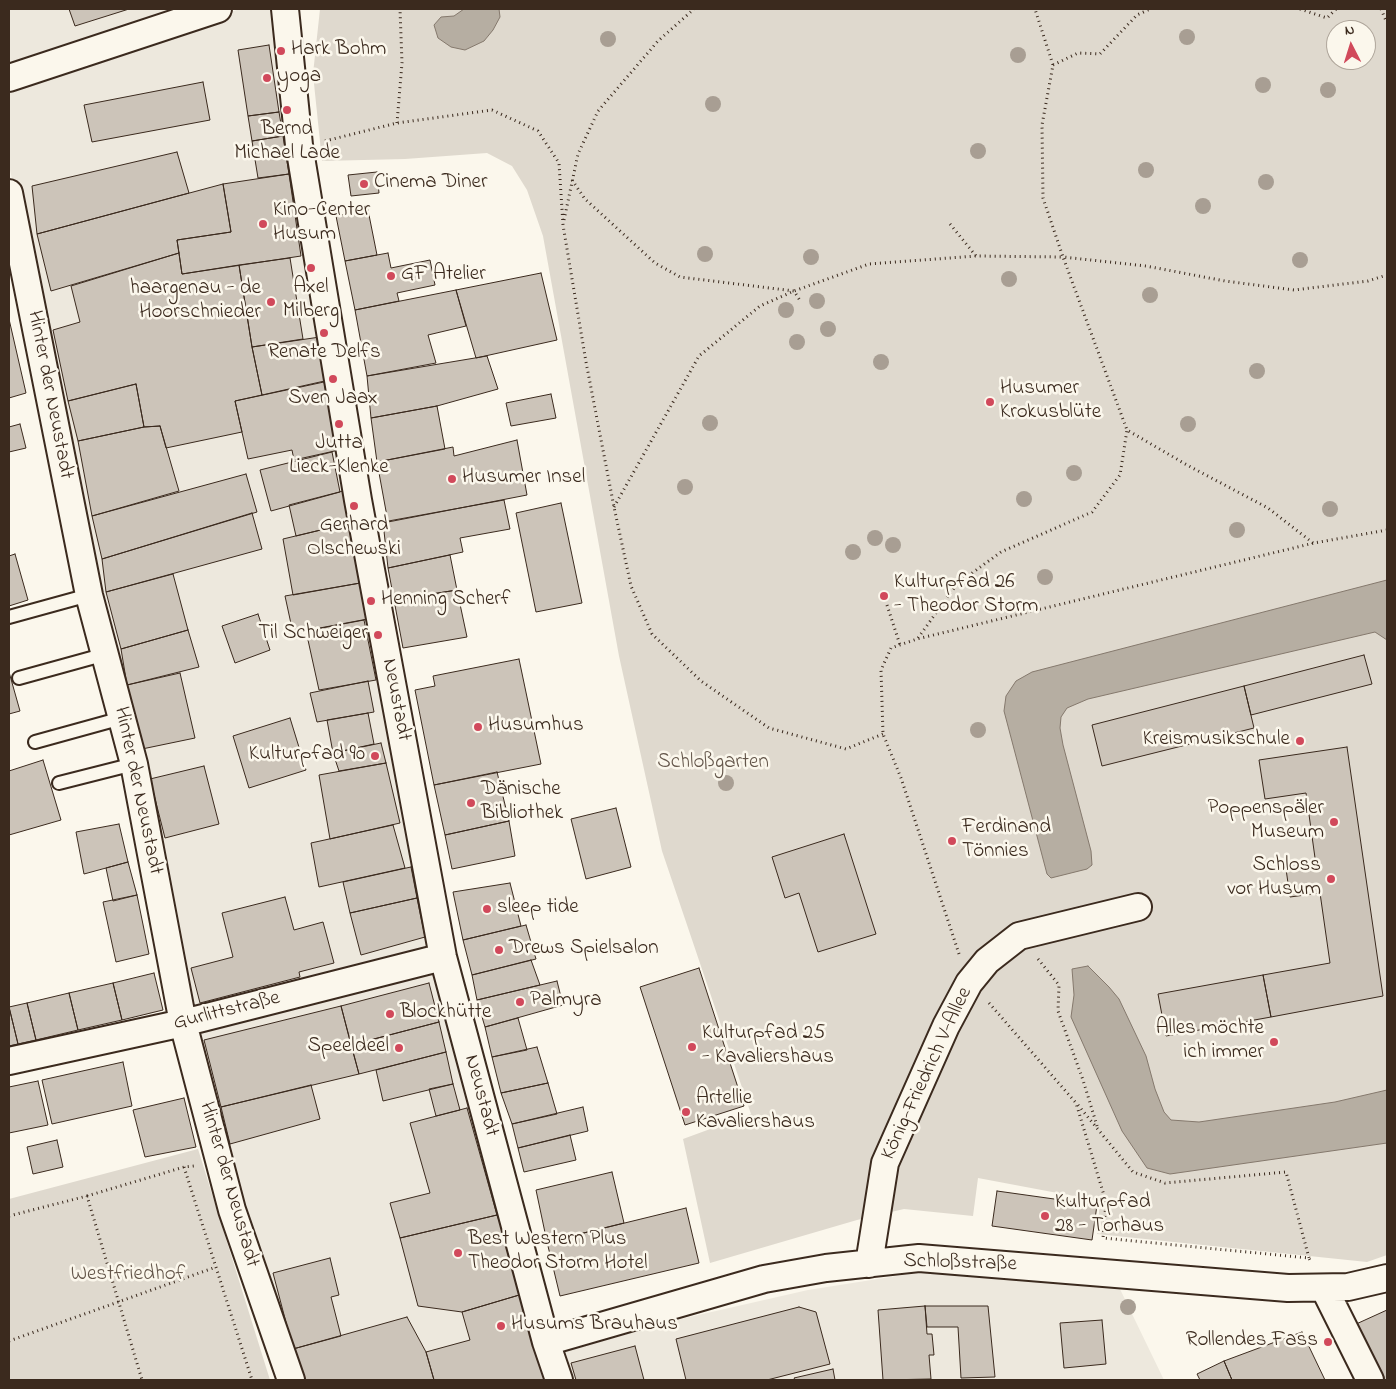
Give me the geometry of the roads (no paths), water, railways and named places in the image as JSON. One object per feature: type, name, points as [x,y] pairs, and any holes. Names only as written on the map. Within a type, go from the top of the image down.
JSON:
[{"type":"street","points":[[9,78],[218,9]]},
{"type":"street","name":"Neustadt","points":[[285,9],[299,145],[358,500],[443,958],[546,1342],[559,1380]]},
{"type":"street","name":"Hinter der Neustadt","points":[[9,194],[89,595],[134,764],[184,1023],[232,1210],[291,1380]]},
{"type":"street","name":"König-Friedrich V-Allee","points":[[869,1264],[885,1163],[946,1026],[969,983],[987,961],[1020,936],[1138,907]]},
{"type":"street","name":"Gurlittstraße","points":[[9,1061],[184,1023],[443,958]]},
{"type":"street","name":"Schloßstraße","points":[[546,1342],[764,1279],[826,1268],[919,1258],[1288,1288],[1348,1287],[1387,1278]]},
{"type":"street","points":[[1324,1288],[1370,1380]]},
{"type":"lane","points":[[9,617],[89,595]]},
{"type":"lane","points":[[19,678],[106,654]]},
{"type":"lane","points":[[35,742],[122,718]]},
{"type":"lane","points":[[59,783],[134,764]]},
{"type":"place","name":"Hark Bohm","points":[[281,51]]},
{"type":"place","name":"yoga","points":[[267,78]]},
{"type":"place","name":"Bernd Michael Lade","points":[[287,110]]},
{"type":"place","name":"Cinema Diner","points":[[364,184]]},
{"type":"place","name":"Kino-Center Husum","points":[[263,224]]},
{"type":"place","name":"Axel Milberg","points":[[311,268]]},
{"type":"place","name":"GF Atelier","points":[[391,276]]},
{"type":"place","name":"haargenau - de Hoorschnieder","points":[[271,302]]},
{"type":"place","name":"Renate Delfs","points":[[324,333]]},
{"type":"place","name":"Sven Jaax","points":[[333,379]]},
{"type":"place","name":"Husumer Krokusblüte","points":[[990,402]]},
{"type":"place","name":"Jutta Lieck-Klenke","points":[[339,424]]},
{"type":"place","name":"Husumer Insel","points":[[452,479]]},
{"type":"place","name":"Gerhard Olschewski","points":[[354,506]]},
{"type":"place","name":"Kulturpfad 26 - Theodor Storm","points":[[884,596]]},
{"type":"place","name":"Henning Scherf","points":[[371,601]]},
{"type":"place","name":"Til Schweiger","points":[[378,635]]},
{"type":"place","name":"Husumhus","points":[[478,727]]},
{"type":"place","name":"Kreismusikschule","points":[[1300,741]]},
{"type":"place","name":"Kulturpfad 90","points":[[375,756]]},
{"type":"place","name":"Dänische Bibliothek","points":[[471,803]]},
{"type":"place","name":"Poppenspäler Museum","points":[[1334,822]]},
{"type":"place","name":"Ferdinand Tönnies","points":[[952,841]]},
{"type":"place","name":"Schloss vor Husum","points":[[1331,879]]},
{"type":"place","name":"sleep tide","points":[[487,909]]},
{"type":"place","name":"Drews Spielsalon","points":[[499,950]]},
{"type":"place","name":"Palmyra","points":[[520,1002]]},
{"type":"place","name":"Blockhütte","points":[[390,1014]]},
{"type":"place","name":"Alles möchte ich immer","points":[[1274,1042]]},
{"type":"place","name":"Kulturpfad 25 - Kavaliershaus","points":[[692,1047]]},
{"type":"place","name":"Speeldeel","points":[[399,1048]]},
{"type":"place","name":"Artellie Kavaliershaus","points":[[686,1112]]},
{"type":"place","name":"Kulturpfad 28 - Torhaus","points":[[1045,1216]]},
{"type":"place","name":"Best Western Plus Theodor Storm Hotel","points":[[458,1253]]},
{"type":"place","name":"Husums Brauhaus","points":[[501,1326]]},
{"type":"place","name":"Rollendes Fass","points":[[1328,1342]]},
{"type":"park label","name":"Schloßgarten","points":[[713,764]]},
{"type":"park label","name":"Westfriedhof","points":[[128,1276]]}]
